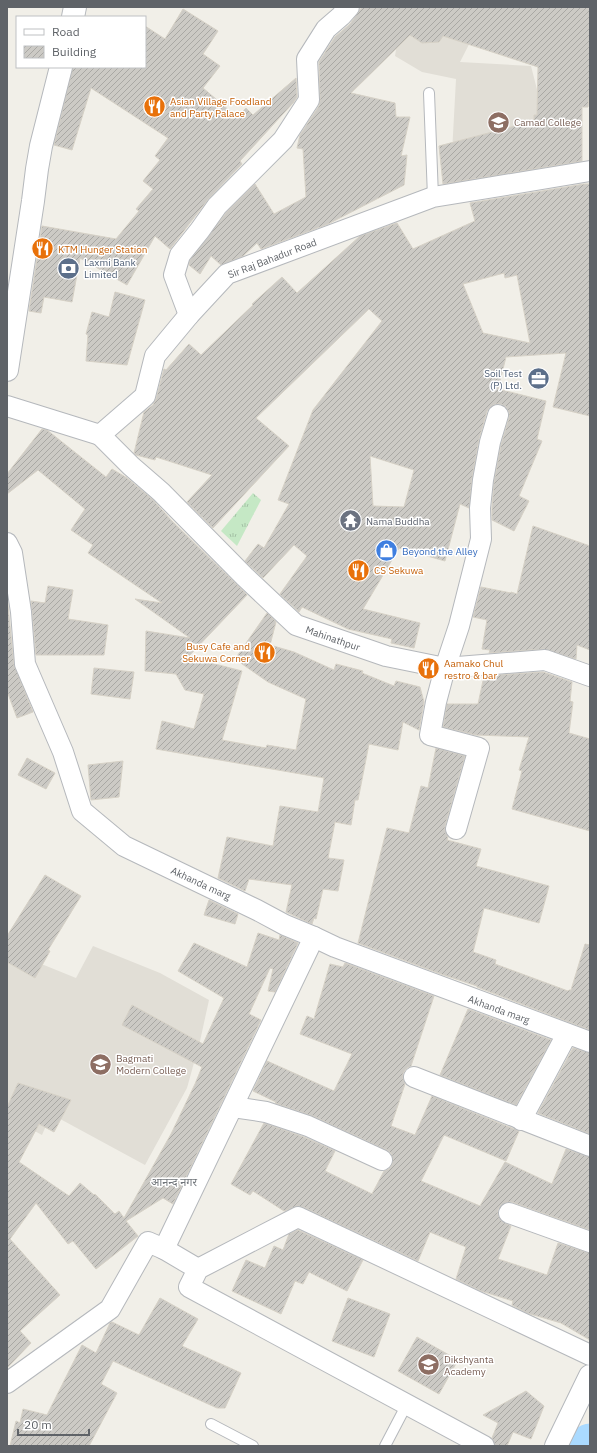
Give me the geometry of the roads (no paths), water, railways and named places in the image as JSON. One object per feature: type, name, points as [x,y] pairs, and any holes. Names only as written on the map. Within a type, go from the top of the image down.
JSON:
[{"type":"street","points":[[189,314],[174,275],[180,255],[217,206],[283,140],[308,100],[308,60],[326,29],[341,10]]},
{"type":"street","points":[[7,370],[41,146],[61,68]]},
{"type":"street","name":"Sir Raj Bahadur Road","points":[[100,435],[145,396],[155,356],[189,314],[227,274],[433,197],[590,171]]},
{"type":"street","points":[[7,406],[100,435]]},
{"type":"street","points":[[456,829],[479,748],[430,735],[436,702],[445,668],[459,626],[481,539],[480,508],[483,480],[490,442],[498,415]]},
{"type":"street","name":"Mahinathpur","points":[[100,435],[131,466],[161,492],[245,577],[296,625],[386,656],[445,668],[545,660],[590,676]]},
{"type":"street","name":"Akhanda marg","points":[[7,543],[12,553],[22,612],[25,664],[63,752],[82,811],[124,846],[285,925],[335,947],[590,1042]]},
{"type":"street","points":[[164,1249],[314,937]]},
{"type":"street","points":[[521,1120],[566,1034]]},
{"type":"street","points":[[414,1077],[590,1146]]},
{"type":"street","points":[[233,1107],[266,1112],[308,1126],[382,1160]]},
{"type":"street","points":[[509,1214],[590,1242]]},
{"type":"street","points":[[484,1446],[189,1287],[198,1269],[298,1217],[590,1355]]},
{"type":"street","points":[[7,1383],[110,1309],[148,1242],[164,1249],[198,1269]]},
{"type":"street","points":[[556,1446],[590,1376]]},
{"type":"lane","points":[[429,93],[433,197]]},
{"type":"lane","points":[[385,1446],[407,1404]]},
{"type":"lane","points":[[211,1424],[253,1446]]},
{"type":"place","name":"Asian Village Foodland and Party Palace","points":[[155,107]]},
{"type":"place","name":"Camad College","points":[[499,122]]},
{"type":"place","name":"KTM Hunger Station","points":[[43,249]]},
{"type":"place","name":"Laxmi Bank Limited","points":[[68,268]]},
{"type":"place","name":"Soil Test (P) Ltd.","points":[[538,379]]},
{"type":"place","name":"Nama Buddha","points":[[351,521]]},
{"type":"place","name":"Beyond the Alley","points":[[386,551]]},
{"type":"place","name":"CS Sekuwa","points":[[358,570]]},
{"type":"place","name":"Busy Cafe and Sekuwa Corner","points":[[265,652]]},
{"type":"place","name":"Aamako Chul restro & bar","points":[[429,669]]},
{"type":"place","name":"Bagmati Modern College","points":[[100,1064]]},
{"type":"place","name":"Dikshyanta Academy","points":[[428,1365]]},
{"type":"district","name":"आनन्द नगर","points":[[174,1182]]}]
